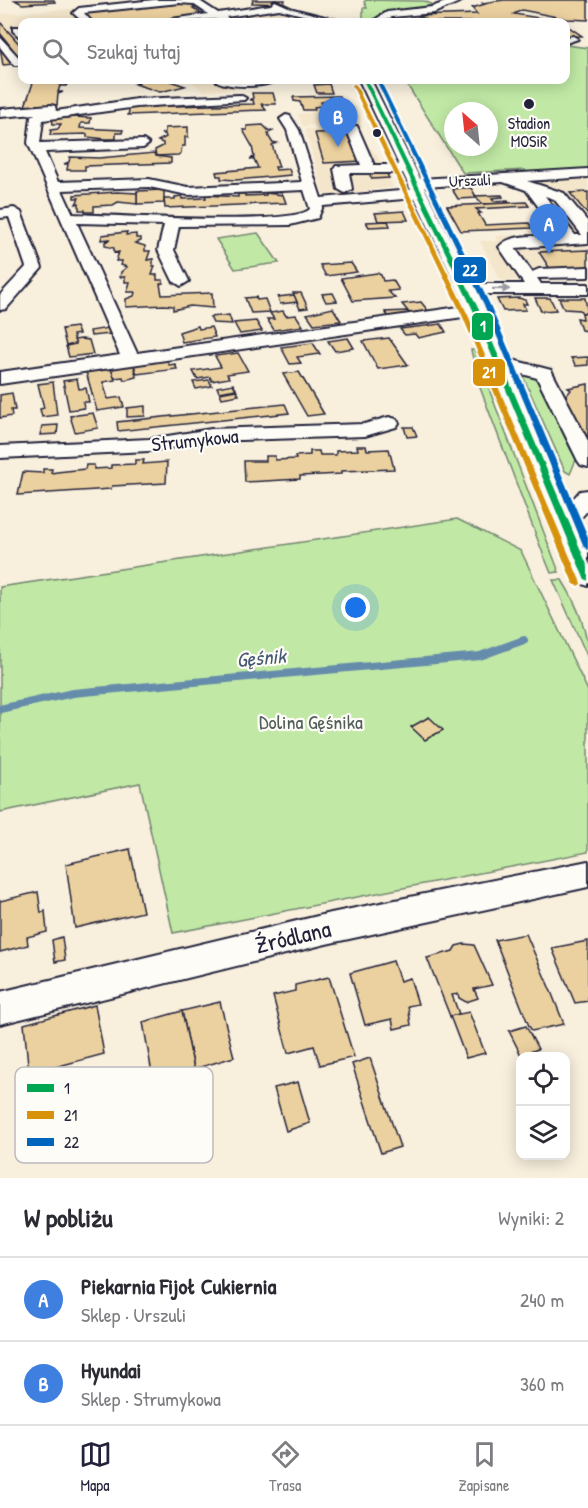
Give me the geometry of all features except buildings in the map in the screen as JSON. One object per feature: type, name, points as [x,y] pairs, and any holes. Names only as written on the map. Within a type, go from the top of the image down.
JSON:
[{"type":"street","points":[[84,18],[78,13],[79,11],[179,0],[195,2],[219,18]]},
{"type":"street","points":[[383,18],[390,14],[434,10],[459,0]]},
{"type":"street","points":[[236,18],[278,8],[298,18],[337,17]]},
{"type":"street","points":[[0,40],[17,66]]},
{"type":"street","points":[[367,84],[476,310],[588,578]]},
{"type":"street","points":[[0,113],[174,93]]},
{"type":"street","points":[[0,121],[36,119],[37,117],[137,102],[240,99]]},
{"type":"street","points":[[36,119],[34,136],[37,149],[131,359]]},
{"type":"street","points":[[68,218],[172,222],[290,221],[313,215],[317,209],[293,130],[286,119]]},
{"type":"street","points":[[333,130],[353,129],[369,168]]},
{"type":"street","points":[[37,149],[143,144]]},
{"type":"street","points":[[345,189],[340,169],[369,168],[414,182]]},
{"type":"street","points":[[504,178],[588,173]]},
{"type":"street","name":"Urszuli","points":[[414,182],[504,178],[559,196],[588,232]]},
{"type":"street","points":[[315,203],[414,182]]},
{"type":"street","points":[[54,186],[149,183],[188,190],[309,186]]},
{"type":"street","points":[[531,187],[588,185]]},
{"type":"street","points":[[531,187],[571,240]]},
{"type":"street","points":[[0,214],[14,212],[34,268],[0,305]]},
{"type":"street","points":[[172,222],[166,250],[181,281]]},
{"type":"street","points":[[588,239],[511,243],[507,247],[532,282],[588,289]]},
{"type":"street","points":[[466,289],[532,282],[588,272]]},
{"type":"street","points":[[0,362],[9,377],[476,310]]},
{"type":"street","points":[[498,362],[544,374],[588,461]]},
{"type":"street","name":"Strumykowa","points":[[0,452],[149,445],[211,435],[365,430],[389,423]]},
{"type":"street","points":[[564,524],[588,496]]},
{"type":"street","name":"Źródlana","points":[[0,1008],[326,929],[588,874]]},
{"type":"shaded area","points":[[196,0],[216,14],[263,9],[309,18],[18,18],[18,65],[0,67],[0,14]]},
{"type":"shaded area","points":[[195,84],[273,84],[204,92]]},
{"type":"shaded area","points":[[356,107],[362,127],[357,131],[359,137],[377,155],[382,166],[363,173],[369,174],[373,179],[389,178],[393,187],[330,196],[323,193],[305,129],[316,129],[316,125],[303,126],[298,114]]},
{"type":"shaded area","points":[[588,177],[588,277],[505,281],[500,279],[480,241],[498,241],[495,236],[567,234],[564,225],[573,224],[535,180]]},
{"type":"green space","points":[[366,0],[424,1],[434,5],[378,18],[363,18],[363,8],[367,8],[364,2]]},
{"type":"green space","name":"Stadion MOSiR","points":[[570,46],[588,48],[588,177],[535,180],[525,170],[463,173],[452,156],[498,156],[498,102],[444,102],[444,143],[407,84],[570,84]]},
{"type":"green space","points":[[258,233],[279,263],[235,269],[216,239]]},
{"type":"green space","points":[[471,350],[474,350],[559,572],[551,573],[542,551],[479,385]]},
{"type":"green space","points":[[522,374],[537,377],[571,450],[578,455],[570,474],[565,471]]},
{"type":"green space","name":"Dolina Gęśnika","points":[[457,519],[521,551],[588,691],[588,852],[173,933],[140,783],[0,812],[0,587]]},
{"type":"green space","points":[[553,580],[562,580],[577,608],[584,627],[588,658]]},
{"type":"waterway","name":"Gęśnik","points":[[0,709],[73,693],[480,656],[524,640]]},
{"type":"transit line","name":"1","points":[[367,84],[476,310],[588,578]]},
{"type":"transit line","name":"22","points":[[380,84],[487,305],[588,547]]},
{"type":"transit line","name":"21","points":[[354,85],[465,315],[577,583]]},
{"type":"place","name":"Stadion MOSiR","points":[[529,104]]},
{"type":"place","name":"Hyundai","points":[[338,147]]},
{"type":"place","name":"Piekarnia Fijoł Cukiernia","points":[[549,254]]}]
